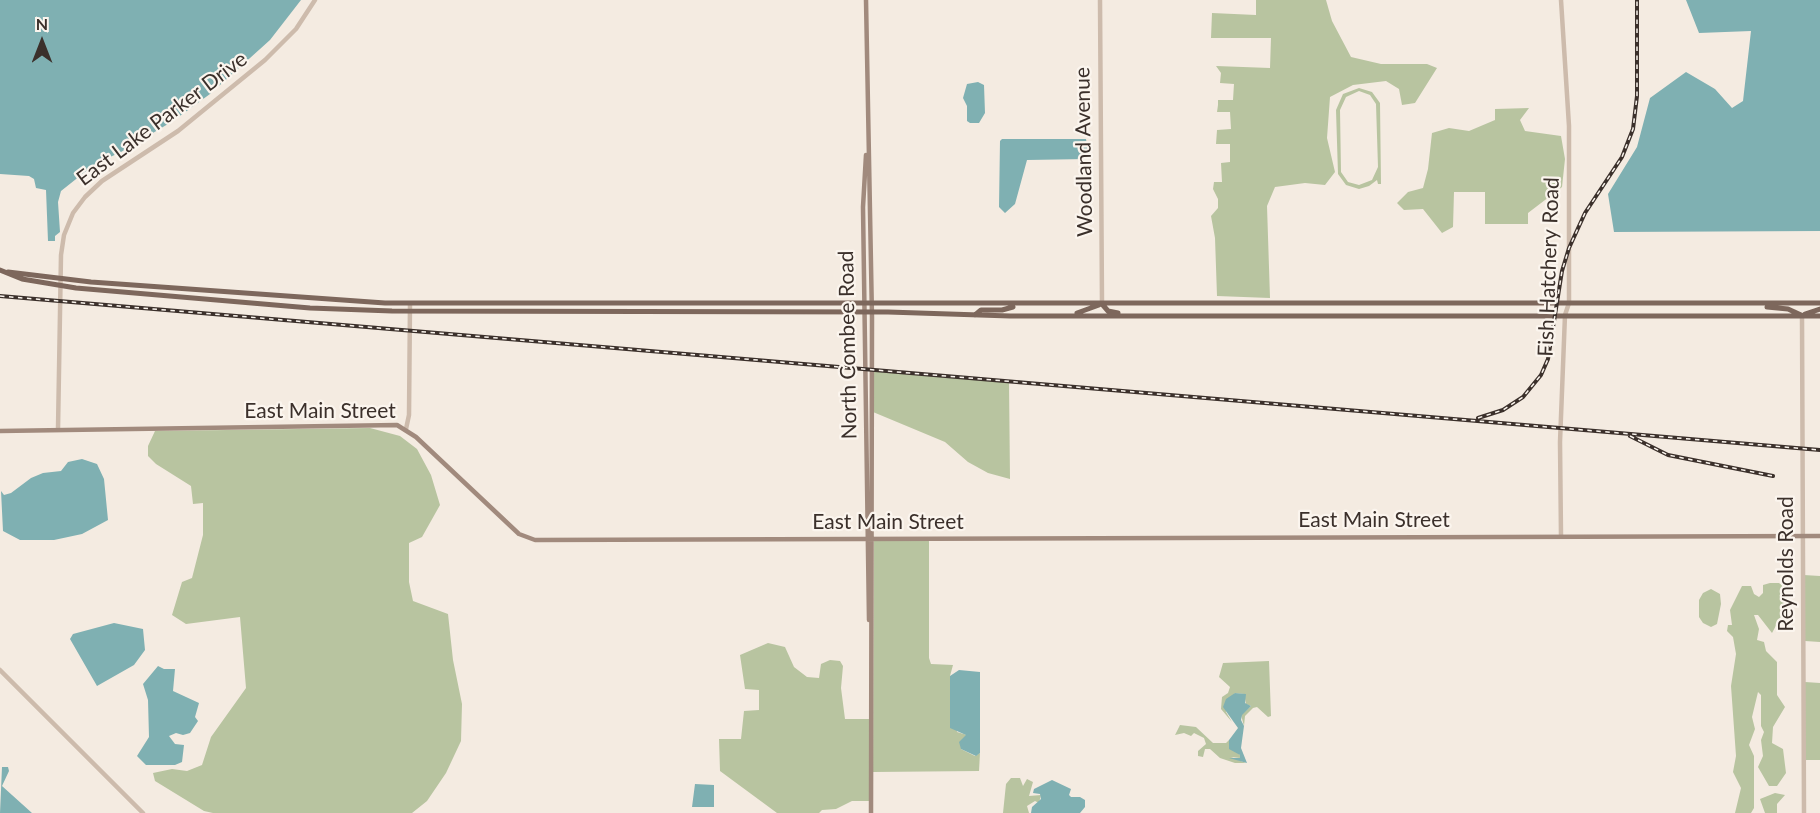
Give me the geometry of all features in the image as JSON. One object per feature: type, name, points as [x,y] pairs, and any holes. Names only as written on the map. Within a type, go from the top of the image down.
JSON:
[{"type":"main road","name":"North Combee Road","points":[[866,0],[867,151],[864,160],[863,207],[869,312],[871,813]]},
{"type":"main road","points":[[3,271],[197,291],[311,300],[410,304],[1820,303]]},
{"type":"main road","points":[[3,271],[22,279],[59,286],[310,308],[410,311],[869,312],[1133,316],[1820,316]]},
{"type":"main road","points":[[196,298],[197,291]]},
{"type":"main road","points":[[310,308],[311,300]]},
{"type":"main road","points":[[524,304],[524,312]]},
{"type":"main road","points":[[699,311],[736,307],[743,304]]},
{"type":"main road","points":[[975,315],[981,310],[1002,310],[1020,304]]},
{"type":"main road","points":[[1060,315],[1088,310],[1102,304]]},
{"type":"main road","points":[[1102,304],[1108,310],[1133,316]]},
{"type":"main road","points":[[1275,304],[1285,308],[1292,316]]},
{"type":"main road","points":[[1308,304],[1312,311],[1322,315]]},
{"type":"main road","points":[[1292,316],[1308,304]]},
{"type":"main road","points":[[1663,304],[1663,315]]},
{"type":"main road","points":[[1744,304],[1788,309],[1802,316],[1820,309]]},
{"type":"main road","name":"East Main Street","points":[[0,431],[397,425],[406,429],[519,534],[535,540],[1820,536]]},
{"type":"street","name":"East Lake Parker Drive","points":[[58,429],[59,286],[64,235],[73,213],[85,197],[115,172],[178,131],[283,44],[315,0]]},
{"type":"street","name":"Woodland Avenue","points":[[1100,0],[1102,304]]},
{"type":"street","name":"Fish Hatchery Road","points":[[1560,536],[1560,454],[1565,315],[1569,303],[1569,126],[1561,0]]},
{"type":"street","points":[[406,429],[409,415],[410,304]]},
{"type":"street","name":"Reynolds Road","points":[[1802,316],[1804,813]]},
{"type":"street","points":[[0,670],[143,813]]},
{"type":"green space","points":[[1256,0],[1326,0],[1332,21],[1351,57],[1381,64],[1427,64],[1437,68],[1415,103],[1402,105],[1399,89],[1386,81],[1353,85],[1330,97],[1327,138],[1335,172],[1325,185],[1305,183],[1275,187],[1267,206],[1270,298],[1217,296],[1215,238],[1211,216],[1218,208],[1218,199],[1213,189],[1214,182],[1222,182],[1221,163],[1230,162],[1230,144],[1216,144],[1217,130],[1231,129],[1230,112],[1217,112],[1218,100],[1233,100],[1234,84],[1220,83],[1221,73],[1216,66],[1270,68],[1271,38],[1211,38],[1212,13],[1256,15]]},
{"type":"green space","points":[[1359,88],[1372,92],[1380,103],[1381,184],[1378,184],[1377,180],[1359,189],[1346,185],[1338,174],[1336,110],[1343,94]],"holes":[[[1359,91],[1370,95],[1376,104],[1378,167],[1372,180],[1359,185],[1348,182],[1341,172],[1340,110],[1346,97]]]},
{"type":"green space","points":[[1529,108],[1520,120],[1525,131],[1561,136],[1565,159],[1562,187],[1528,213],[1528,224],[1485,224],[1485,192],[1454,192],[1453,227],[1442,233],[1423,209],[1404,210],[1397,203],[1408,192],[1423,188],[1428,169],[1432,133],[1449,128],[1469,131],[1495,120],[1495,109]]},
{"type":"green space","points":[[873,369],[1009,382],[1010,479],[988,473],[968,462],[945,442],[873,412]]},
{"type":"green space","points":[[370,428],[400,436],[417,449],[431,475],[440,505],[422,537],[409,543],[409,582],[413,601],[448,614],[453,660],[462,704],[461,741],[446,773],[427,801],[412,813],[213,813],[204,811],[155,781],[153,773],[172,769],[187,771],[202,765],[211,737],[246,688],[240,617],[186,624],[172,615],[182,582],[192,578],[203,535],[203,503],[193,504],[191,486],[156,464],[148,456],[148,446],[155,431]]},
{"type":"green space","points":[[874,541],[929,541],[929,658],[931,664],[953,665],[950,676],[957,732],[967,735],[961,749],[975,756],[980,753],[979,771],[873,772]]},
{"type":"green space","points":[[1804,575],[1820,576],[1820,642],[1805,641]]},
{"type":"green space","points":[[1779,583],[1784,587],[1787,605],[1772,633],[1758,615],[1754,615],[1759,629],[1757,640],[1764,642],[1766,651],[1777,662],[1777,695],[1785,707],[1773,727],[1772,743],[1783,749],[1786,773],[1777,786],[1769,786],[1758,767],[1763,756],[1761,740],[1764,732],[1761,726],[1761,695],[1758,692],[1752,717],[1755,729],[1749,745],[1754,756],[1754,808],[1751,813],[1735,813],[1741,788],[1733,772],[1736,756],[1731,686],[1736,654],[1733,637],[1727,631],[1728,625],[1732,625],[1730,610],[1742,586],[1751,586],[1754,594],[1759,597],[1763,593],[1763,585]]},
{"type":"green space","points":[[1711,589],[1720,594],[1721,604],[1717,624],[1711,627],[1703,623],[1699,617],[1699,600],[1703,593]]},
{"type":"green space","points":[[768,643],[785,647],[794,667],[807,677],[819,678],[821,664],[830,660],[840,661],[843,666],[841,688],[845,719],[869,719],[869,801],[852,801],[836,809],[822,810],[819,813],[777,813],[720,771],[719,739],[741,739],[744,711],[759,710],[759,690],[745,689],[740,655]]},
{"type":"green space","points":[[1269,661],[1271,716],[1268,717],[1257,707],[1253,708],[1245,716],[1244,726],[1241,715],[1251,706],[1246,704],[1244,694],[1235,693],[1226,712],[1232,722],[1221,709],[1222,697],[1228,693],[1230,687],[1219,677],[1223,663]]},
{"type":"green space","points":[[1805,682],[1820,683],[1820,760],[1805,760]]},
{"type":"green space","points":[[1180,725],[1196,727],[1213,743],[1226,743],[1229,740],[1231,747],[1240,755],[1240,758],[1231,757],[1246,763],[1235,763],[1220,758],[1210,749],[1205,749],[1203,757],[1198,756],[1198,751],[1206,744],[1204,738],[1194,733],[1191,736],[1184,733],[1175,735]]},
{"type":"green space","points":[[1011,778],[1020,778],[1023,786],[1027,779],[1033,782],[1029,796],[1041,795],[1039,803],[1035,801],[1027,806],[1029,813],[1003,813],[1006,784]]},
{"type":"green space","points":[[1775,793],[1785,795],[1777,804],[1777,813],[1765,813],[1760,799]]},
{"type":"water","points":[[0,0],[301,0],[270,40],[210,94],[173,121],[121,152],[95,164],[61,191],[58,202],[60,232],[55,236],[55,241],[48,241],[46,190],[36,188],[34,179],[29,176],[0,174]]},
{"type":"water","points":[[1686,0],[1820,0],[1820,231],[1614,232],[1608,194],[1637,147],[1650,98],[1686,72],[1715,89],[1732,108],[1743,101],[1751,31],[1699,33]]},
{"type":"water","points":[[978,82],[984,85],[985,113],[979,123],[970,123],[967,121],[967,106],[963,98],[967,84]]},
{"type":"water","points":[[1002,139],[1086,139],[1089,156],[1087,159],[1027,160],[1015,204],[1005,213],[999,207],[1000,141]]},
{"type":"water","points":[[82,459],[97,464],[104,479],[108,520],[82,534],[54,540],[20,540],[3,531],[1,491],[4,495],[11,493],[31,478],[43,473],[61,471],[68,462]]},
{"type":"water","points":[[114,623],[143,629],[145,650],[134,665],[97,686],[70,639],[73,634]]},
{"type":"water","points":[[158,666],[164,669],[175,669],[173,691],[199,703],[195,717],[198,721],[190,733],[183,735],[176,733],[169,736],[175,744],[184,745],[182,762],[175,765],[146,765],[137,756],[149,737],[148,700],[143,684]]},
{"type":"water","points":[[959,670],[980,672],[980,753],[976,756],[961,749],[959,742],[966,735],[950,728],[950,676]]},
{"type":"water","points":[[1235,693],[1246,694],[1245,703],[1251,706],[1242,715],[1241,720],[1244,726],[1241,748],[1247,763],[1229,758],[1240,758],[1240,755],[1229,749],[1229,740],[1238,728],[1223,707],[1226,699]]},
{"type":"water","points":[[2,767],[8,767],[9,771],[2,786],[32,813],[0,813]]},
{"type":"water","points":[[1052,780],[1071,789],[1069,795],[1071,797],[1080,797],[1085,800],[1085,807],[1080,813],[1031,813],[1032,807],[1041,799],[1040,794],[1033,793],[1034,789]]},
{"type":"water","points":[[695,784],[714,785],[714,807],[692,807]]},
{"type":"railway","points":[[1478,418],[1503,410],[1523,397],[1541,375],[1548,359],[1562,271],[1569,248],[1585,213],[1622,157],[1633,129],[1637,96],[1637,0]]},
{"type":"railway","points":[[0,296],[1820,450]]},
{"type":"railway","points":[[1630,436],[1668,455],[1773,476]]}]
